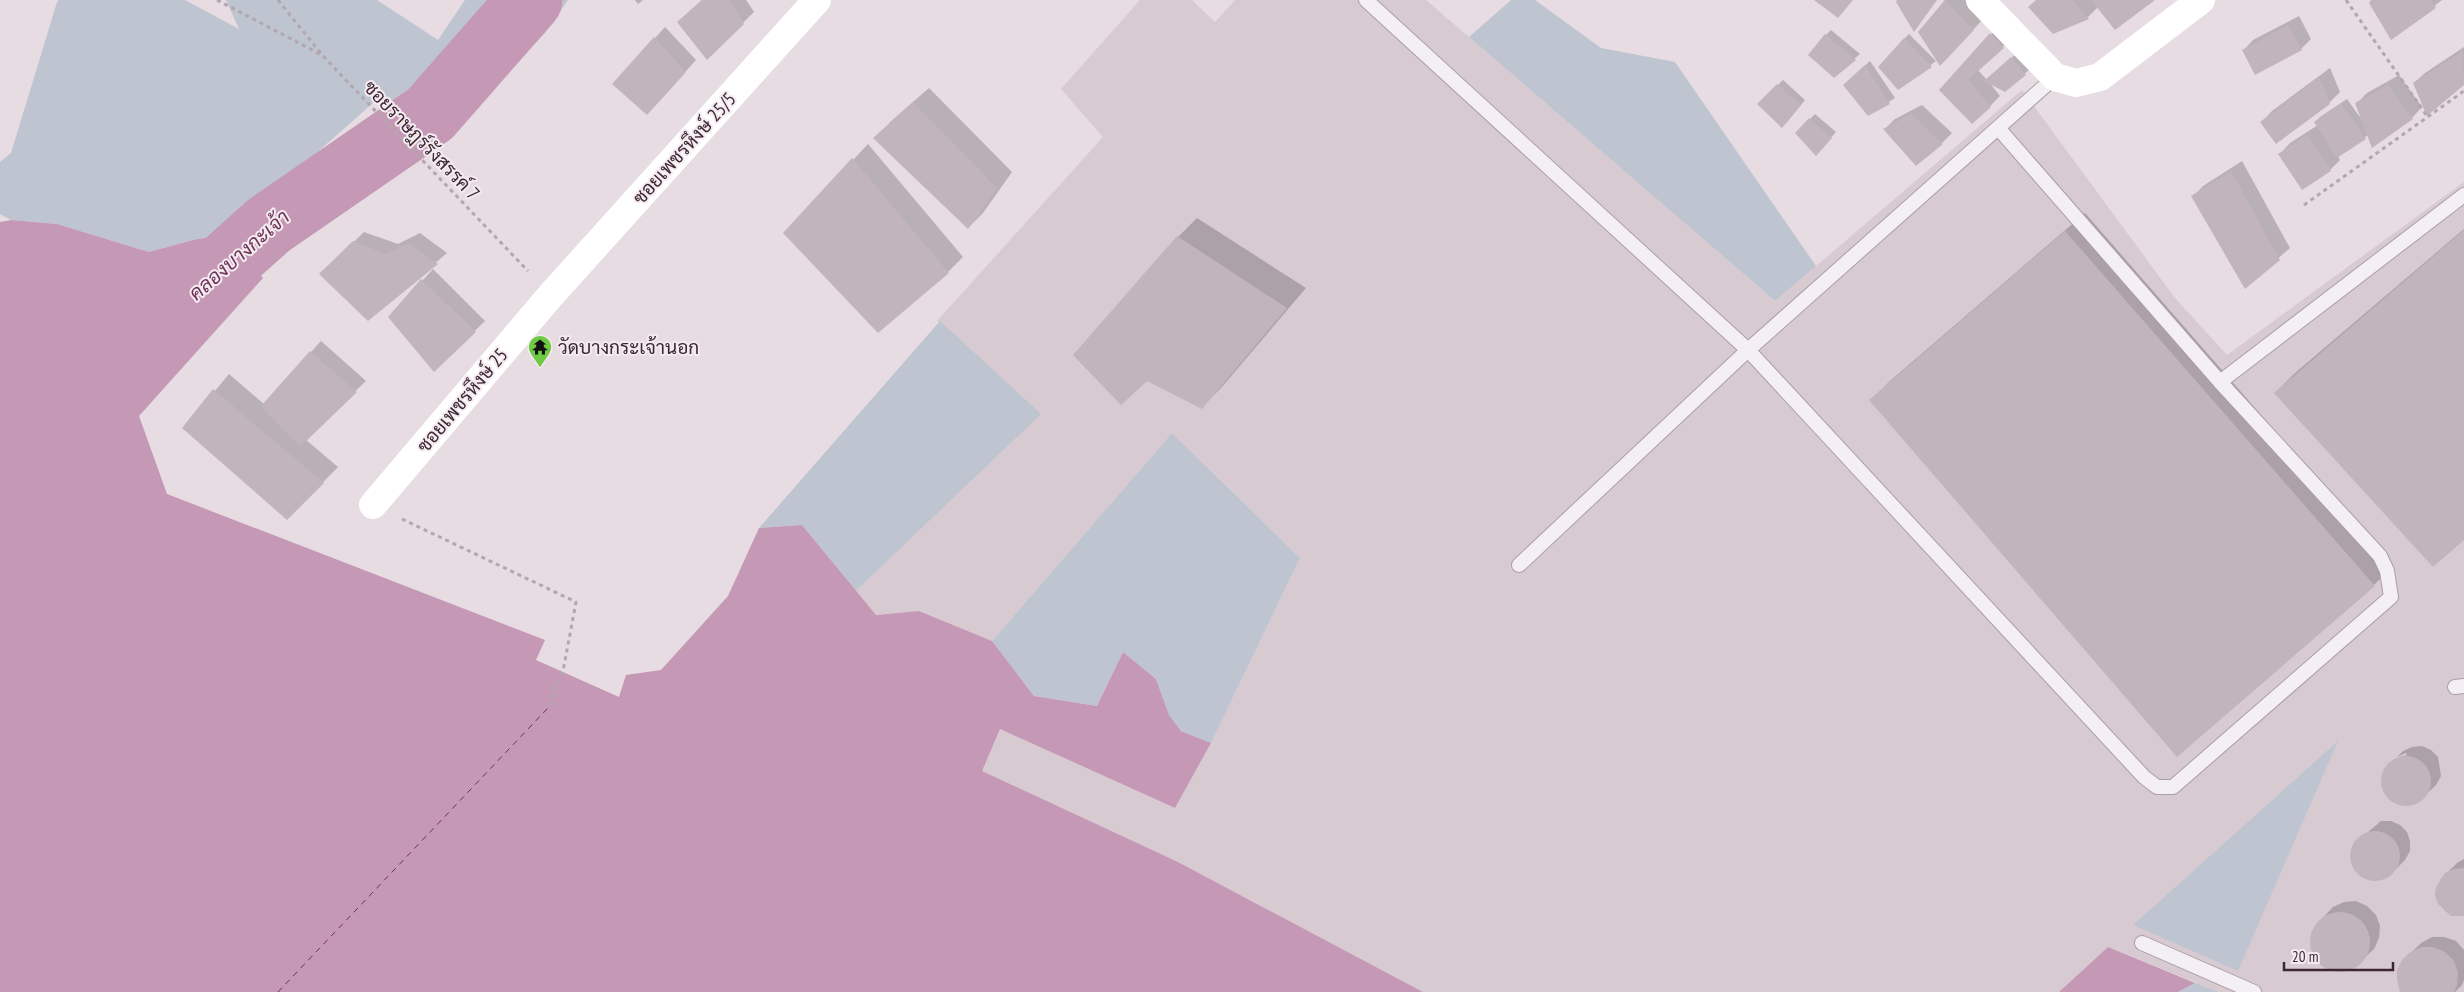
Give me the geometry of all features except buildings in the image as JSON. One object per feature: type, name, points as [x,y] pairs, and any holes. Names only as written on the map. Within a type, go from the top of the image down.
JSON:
[{"type":"street","name":"ซอยเพชรหึงษ์ 25/5","points":[[551,295],[817,0]]},
{"type":"street","points":[[1980,0],[2055,78],[2076,83],[2100,77],[2201,0]]},
{"type":"street","name":"ซอยเพชรหึงษ์ 25","points":[[373,505],[551,295]]},
{"type":"lane","points":[[1366,0],[1748,350],[2144,777],[2152,785],[2173,787],[2391,597],[2387,571],[2380,556],[2220,382],[1999,129]]},
{"type":"lane","points":[[1519,565],[1748,350],[2055,78]]},
{"type":"lane","points":[[2220,382],[2464,195]]},
{"type":"lane","points":[[2142,943],[2254,992]]},
{"type":"path","points":[[217,0],[323,56]]},
{"type":"path","name":"ซอยราษฎร์รังสรรค์ 7","points":[[278,0],[323,56],[551,295]]},
{"type":"path","points":[[2346,0],[2427,116]]},
{"type":"path","points":[[2304,205],[2464,91]]},
{"type":"path","points":[[373,505],[576,602],[564,666],[548,708]]},
{"type":"shaded area","points":[[59,0],[185,0],[239,29],[226,0],[377,0],[438,40],[465,0],[568,0],[545,33],[432,144],[382,95],[225,234],[193,240],[149,252],[57,224],[11,220],[0,214],[0,162],[11,153]]},
{"type":"shaded area","points":[[1140,0],[1192,0],[1215,22],[1235,0],[1426,0],[1775,301],[2022,90],[2175,298],[2227,355],[2464,182],[2464,992],[2219,992],[2108,947],[2059,992],[1423,992],[1178,862],[981,771],[1000,729],[1175,808],[1211,743],[1300,558],[1172,433],[992,641],[919,611],[876,615],[856,591],[1040,414],[937,321],[1103,137],[1061,89]]},
{"type":"shaded area","points":[[1511,0],[1535,0],[1601,48],[1675,62],[1816,266],[1775,301],[1469,37]]},
{"type":"shaded area","points":[[940,321],[1041,414],[856,591],[802,525],[759,528]]},
{"type":"shaded area","points":[[1172,433],[1300,558],[1211,743],[1181,731],[1169,715],[1156,679],[1123,652],[1097,706],[1034,696],[992,641]]},
{"type":"shaded area","points":[[2338,741],[2238,971],[2133,925]]},
{"type":"shaded area","points":[[2196,983],[2219,992],[2178,992]]},
{"type":"water","points":[[11,220],[57,224],[149,252],[193,240],[225,234],[263,278],[139,416],[167,494],[545,640],[536,660],[619,697],[626,675],[661,670],[728,596],[759,528],[802,525],[876,615],[919,611],[992,641],[1034,696],[1097,706],[1123,652],[1156,679],[1169,715],[1181,731],[1211,743],[1175,808],[1000,729],[982,771],[1178,862],[1423,992],[0,992],[0,222]]},
{"type":"water","points":[[2108,947],[2195,983],[2178,992],[2059,992]]},
{"type":"waterway","name":"คลองบางกะเจ้า","points":[[172,312],[269,225],[430,114],[530,0]]},
{"type":"ferry route","points":[[278,992],[548,708]]},
{"type":"place","name":"วัดบางกระเจ้านอก","points":[[540,368]]}]
